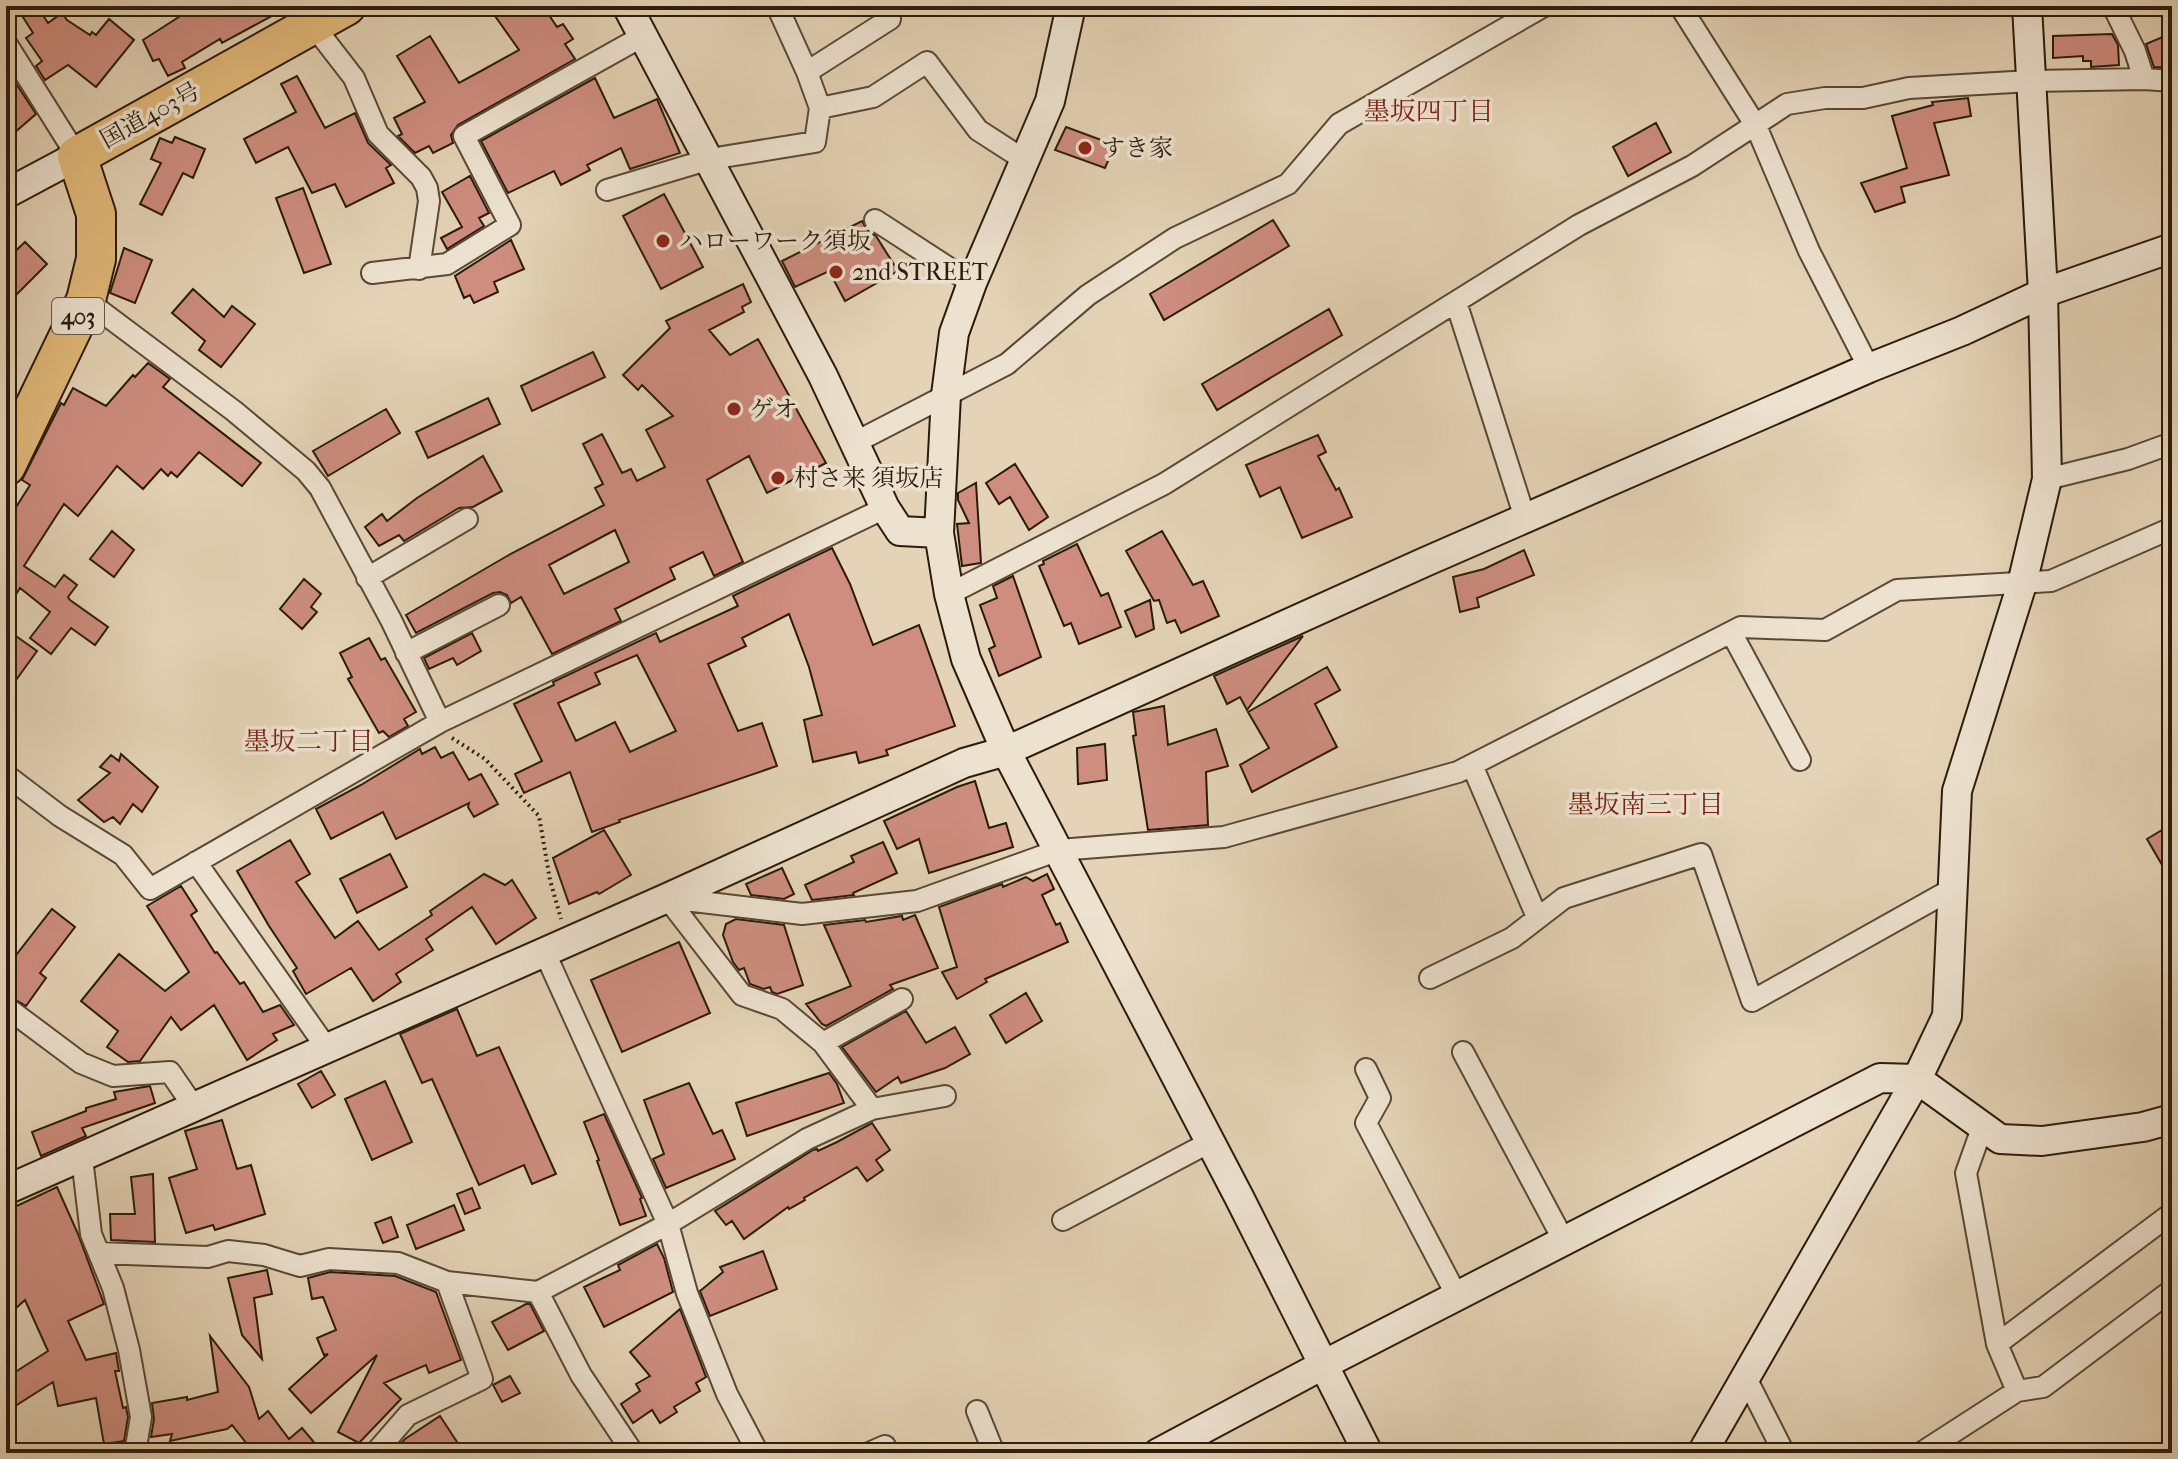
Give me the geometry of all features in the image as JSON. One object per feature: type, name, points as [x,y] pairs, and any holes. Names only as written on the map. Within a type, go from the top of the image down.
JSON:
[{"type":"highway","name":"国道403号","points":[[6,466],[86,300],[96,259],[96,214],[77,156],[346,6]]},
{"type":"street","points":[[627,6],[710,159],[885,508],[900,531],[939,533]]},
{"type":"street","points":[[1071,6],[1050,101],[972,283],[954,333],[946,395],[939,533],[949,594],[966,659],[1006,751],[1368,1453]]},
{"type":"street","points":[[854,443],[1007,364],[1088,295],[1175,238],[1288,184],[1339,124],[1544,6]]},
{"type":"street","points":[[1680,6],[1756,126],[1809,251],[1869,368]]},
{"type":"street","points":[[1702,1453],[1917,1079],[1947,1016],[1957,791],[2022,584],[2047,479],[2043,293],[2027,6]]},
{"type":"street","points":[[2113,6],[2135,51],[2144,79]]},
{"type":"street","points":[[607,190],[710,159],[815,142],[820,108],[785,9]]},
{"type":"street","points":[[807,72],[890,19]]},
{"type":"street","points":[[313,25],[354,78],[378,134],[421,177],[427,188],[429,201],[419,269]]},
{"type":"street","points":[[372,273],[447,264],[510,225],[464,136],[643,36]]},
{"type":"street","points":[[6,43],[77,156],[6,194]]},
{"type":"street","points":[[820,108],[873,97],[927,62],[978,130],[1026,161]]},
{"type":"street","points":[[949,594],[1164,484],[1579,225],[1692,166],[1787,104],[1825,98],[1863,98],[1909,88],[2031,81],[2172,81]]},
{"type":"street","points":[[875,220],[972,283]]},
{"type":"street","points":[[6,1190],[964,763],[1006,751],[1525,518],[1869,368],[1962,331],[2043,293],[2172,248]]},
{"type":"street","points":[[86,300],[234,411],[306,471],[320,488],[440,722]]},
{"type":"street","points":[[1456,302],[1525,518]]},
{"type":"street","points":[[2047,479],[2128,459],[2172,443]]},
{"type":"street","points":[[6,775],[60,816],[123,855],[150,889],[440,722],[885,508]]},
{"type":"street","points":[[367,578],[467,519]]},
{"type":"street","points":[[667,898],[802,914],[917,901],[1059,850],[1224,837],[1458,772],[1741,627],[1825,630],[1897,590],[2051,581],[2172,528]]},
{"type":"street","points":[[406,653],[499,605]]},
{"type":"street","points":[[1731,632],[1800,760]]},
{"type":"street","points":[[1472,765],[1537,917]]},
{"type":"street","points":[[1430,978],[1512,938],[1564,898],[1701,854],[1752,1001],[1952,889]]},
{"type":"street","points":[[196,862],[326,1047]]},
{"type":"street","points":[[667,898],[742,995],[782,1009],[823,1043],[872,1109]]},
{"type":"street","points":[[556,946],[668,1224],[687,1293],[727,1394],[758,1453]]},
{"type":"street","points":[[823,1043],[902,999]]},
{"type":"street","points":[[6,1007],[81,1063],[113,1076],[170,1072],[194,1107]]},
{"type":"street","points":[[1463,1052],[1564,1241]]},
{"type":"street","points":[[1366,1069],[1380,1098],[1366,1123],[1457,1296]]},
{"type":"street","points":[[1158,1453],[1880,1078],[1917,1079],[2000,1139],[2042,1141],[2143,1127],[2172,1119]]},
{"type":"street","points":[[99,1253],[208,1257],[228,1251],[264,1255],[300,1266],[329,1259],[398,1263],[447,1282],[538,1292],[668,1224],[807,1139],[872,1109],[945,1096]]},
{"type":"street","points":[[1982,1128],[1966,1173],[1997,1344],[2017,1391]]},
{"type":"street","points":[[1063,1220],[1210,1142]]},
{"type":"street","points":[[82,1158],[91,1234],[113,1288],[134,1377],[141,1417],[135,1453]]},
{"type":"street","points":[[1997,1344],[2172,1213]]},
{"type":"street","points":[[375,1453],[408,1415],[482,1379],[447,1282]]},
{"type":"street","points":[[1921,1453],[2017,1391],[2043,1387],[2172,1290]]},
{"type":"street","points":[[538,1292],[581,1375],[633,1453]]},
{"type":"street","points":[[1745,1376],[1784,1453]]},
{"type":"street","points":[[977,1411],[994,1453]]},
{"type":"street","points":[[869,1453],[885,1446],[889,1453]]},
{"type":"path","points":[[440,722],[451,737],[485,759],[539,816],[550,880],[556,946]]},
{"type":"path","points":[[2153,1453],[2172,1434]]},
{"type":"building","points":[[16,6],[37,6],[48,23],[62,13],[67,20],[90,35],[92,32],[96,35],[109,19],[134,40],[96,87],[68,65],[45,80],[36,66],[42,61],[26,38],[33,33]]},
{"type":"building","points":[[196,6],[290,6],[222,43],[220,39],[182,62],[185,68],[168,76],[159,59],[153,61],[143,40]]},
{"type":"building","points":[[488,6],[543,6],[557,27],[563,24],[573,39],[565,44],[575,59],[458,125],[451,135],[453,143],[433,153],[429,146],[415,153],[398,136],[402,134],[394,118],[425,102],[397,56],[430,36],[459,83],[519,50]]},
{"type":"building","points":[[2172,33],[2172,68],[2154,67],[2146,44]]},
{"type":"building","points":[[2112,34],[2118,45],[2119,65],[2091,67],[2091,61],[2083,61],[2083,56],[2053,58],[2053,36]]},
{"type":"building","points":[[297,76],[325,128],[355,113],[368,143],[391,165],[386,168],[394,183],[346,207],[335,184],[312,193],[288,147],[256,163],[244,139],[296,112],[281,84]]},
{"type":"building","points":[[595,78],[614,118],[657,99],[680,153],[630,169],[621,148],[587,165],[590,170],[561,185],[554,171],[508,193],[481,141]]},
{"type":"building","points":[[17,85],[36,114],[6,140],[6,94]]},
{"type":"building","points":[[1968,98],[1971,116],[1934,123],[1949,175],[1901,187],[1905,202],[1875,212],[1861,183],[1907,168],[1892,116],[1933,105],[1932,102]]},
{"type":"building","points":[[1656,123],[1671,152],[1628,176],[1613,147]]},
{"type":"building","name":"すき家","points":[[1066,127],[1115,145],[1105,168],[1055,150]]},
{"type":"building","points":[[175,137],[205,149],[193,178],[183,173],[162,215],[140,204],[161,163],[151,159],[160,138],[172,143]]},
{"type":"building","points":[[470,176],[489,213],[479,218],[484,226],[447,249],[441,238],[462,227],[442,192]]},
{"type":"building","points":[[303,188],[331,264],[304,273],[276,198]]},
{"type":"building","name":"ハローワーク須坂","points":[[664,194],[703,267],[661,289],[623,216]]},
{"type":"building","points":[[1273,220],[1289,246],[1164,320],[1150,294]]},
{"type":"building","name":"2nd STREET","points":[[862,221],[867,230],[876,236],[898,271],[845,301],[829,271],[795,287],[782,261]]},
{"type":"building","points":[[511,240],[524,269],[494,282],[498,292],[474,303],[470,295],[464,298],[455,276]]},
{"type":"building","points":[[25,242],[47,264],[6,305],[6,260]]},
{"type":"building","points":[[124,248],[152,260],[135,303],[110,293]]},
{"type":"building","points":[[743,284],[751,302],[742,307],[744,312],[709,330],[730,355],[758,339],[826,463],[767,493],[749,456],[707,480],[743,562],[714,576],[703,552],[670,568],[675,579],[615,609],[621,621],[552,654],[521,597],[511,603],[507,595],[500,592],[416,633],[406,615],[507,556],[604,505],[595,488],[603,484],[583,444],[602,434],[622,473],[631,469],[637,481],[665,467],[646,430],[673,416],[642,385],[638,390],[623,375],[670,328],[666,321]],"holes":[[[615,530],[629,562],[564,594],[549,565]]]},
{"type":"building","points":[[193,289],[224,317],[232,306],[255,324],[221,367],[199,350],[205,341],[172,313]]},
{"type":"building","points":[[1329,309],[1342,335],[1217,410],[1202,384]]},
{"type":"building","points":[[593,352],[605,377],[532,411],[521,386]]},
{"type":"building","points":[[148,363],[170,379],[163,387],[261,463],[242,486],[199,452],[177,477],[171,472],[168,476],[161,469],[143,489],[117,466],[78,516],[64,504],[24,566],[55,587],[64,575],[77,585],[68,597],[70,600],[108,627],[95,645],[71,628],[51,654],[30,638],[50,612],[20,588],[6,610],[6,523],[30,485],[22,480],[61,403],[64,405],[73,388],[106,406]]},
{"type":"building","points":[[488,398],[500,424],[428,458],[416,432]]},
{"type":"building","points":[[386,409],[400,433],[328,476],[313,451]]},
{"type":"building","points":[[1318,435],[1326,452],[1318,456],[1336,490],[1339,488],[1352,517],[1302,538],[1280,487],[1260,497],[1246,465]]},
{"type":"building","points":[[483,456],[502,491],[473,507],[459,508],[404,541],[399,535],[379,546],[365,527],[382,514],[387,521]]},
{"type":"building","points":[[1015,464],[1048,517],[1029,530],[1010,497],[999,504],[986,483]]},
{"type":"building","points":[[976,483],[981,563],[962,566],[957,524],[969,523],[958,500],[958,493]]},
{"type":"building","points":[[112,531],[134,550],[114,577],[90,559]]},
{"type":"building","points":[[1162,531],[1193,585],[1203,581],[1219,616],[1181,633],[1175,620],[1167,623],[1159,600],[1154,601],[1126,551]]},
{"type":"building","points":[[1077,544],[1101,596],[1108,593],[1121,627],[1079,644],[1071,623],[1064,626],[1039,566]]},
{"type":"building","points":[[832,548],[850,584],[873,645],[919,625],[955,726],[886,750],[888,755],[859,763],[856,752],[813,762],[804,720],[822,715],[809,667],[789,614],[742,638],[746,646],[708,664],[738,731],[762,723],[777,766],[592,832],[570,772],[524,793],[515,774],[542,761],[514,704],[656,633],[660,642],[738,606],[733,596]],"holes":[[[637,655],[676,731],[630,752],[615,722],[576,741],[558,703],[600,684],[595,673]]]},
{"type":"building","points":[[1524,550],[1534,575],[1477,598],[1479,607],[1460,612],[1453,577],[1484,569]]},
{"type":"building","points":[[1013,576],[1041,657],[999,676],[989,649],[995,646],[980,605],[997,598],[993,586]]},
{"type":"building","points":[[304,579],[321,594],[311,607],[317,612],[302,629],[280,609]]},
{"type":"building","points":[[1150,600],[1154,629],[1136,637],[1125,611]]},
{"type":"building","points":[[6,629],[37,651],[6,694]]},
{"type":"building","points":[[472,633],[481,651],[457,665],[453,658],[429,669],[424,658]]},
{"type":"building","points":[[1303,636],[1247,710],[1240,697],[1227,704],[1214,676]]},
{"type":"building","points":[[369,638],[381,660],[385,658],[416,712],[404,719],[408,726],[389,737],[383,731],[379,733],[348,679],[352,677],[340,653]]},
{"type":"building","points":[[1327,667],[1340,690],[1315,704],[1337,747],[1252,792],[1240,765],[1269,748],[1248,712]]},
{"type":"building","points":[[1164,706],[1168,745],[1216,729],[1228,766],[1206,772],[1208,825],[1148,830],[1133,736],[1136,735],[1133,712]]},
{"type":"building","points":[[1105,744],[1107,780],[1078,784],[1077,748]]},
{"type":"building","points":[[435,747],[441,758],[453,752],[469,780],[481,774],[498,804],[474,817],[469,803],[396,839],[383,812],[331,839],[316,809],[420,749],[422,754]]},
{"type":"building","points":[[121,754],[158,787],[142,812],[133,804],[120,824],[113,817],[104,822],[78,800],[110,773],[100,767],[111,755],[119,761]]},
{"type":"building","points":[[975,781],[989,828],[1006,823],[1013,847],[929,873],[919,839],[897,849],[884,821]]},
{"type":"building","points":[[2172,824],[2172,882],[2147,839]]},
{"type":"building","points":[[604,830],[631,875],[599,894],[597,892],[569,904],[553,858]]},
{"type":"building","points":[[290,840],[310,874],[296,882],[335,938],[358,921],[379,950],[432,915],[430,911],[484,874],[505,885],[512,880],[536,918],[496,944],[472,907],[426,939],[433,950],[396,974],[401,982],[373,1001],[351,968],[306,994],[293,971],[297,968],[237,871]]},
{"type":"building","points":[[883,842],[897,873],[854,895],[812,900],[805,885],[854,862],[851,856]]},
{"type":"building","points":[[390,854],[407,887],[357,913],[340,879]]},
{"type":"building","points":[[782,868],[794,894],[784,899],[751,895],[746,884]]},
{"type":"building","points":[[1047,874],[1054,889],[1042,895],[1068,942],[985,979],[987,982],[957,999],[942,972],[957,967],[939,907],[1002,884],[1003,887],[1026,877],[1033,881]]},
{"type":"building","points":[[181,886],[197,911],[191,915],[215,953],[240,984],[244,982],[263,1012],[280,1005],[294,1025],[273,1034],[277,1040],[247,1060],[214,1005],[181,1030],[171,1017],[140,1061],[128,1062],[107,1047],[118,1031],[81,1001],[119,954],[165,991],[189,972],[147,906]]},
{"type":"building","points":[[52,909],[75,927],[40,973],[46,978],[26,1006],[6,994],[6,968]]},
{"type":"building","points":[[915,915],[938,968],[890,985],[893,989],[826,1026],[822,1024],[806,1004],[851,986],[824,925],[902,916],[903,920]]},
{"type":"building","points":[[736,919],[784,925],[803,985],[777,994],[770,987],[764,989],[750,984],[744,968],[739,970],[733,962],[723,935],[726,924]]},
{"type":"building","points":[[679,942],[710,1013],[622,1052],[591,980]]},
{"type":"building","points":[[1026,993],[1042,1021],[1006,1043],[990,1015]]},
{"type":"building","points":[[457,1009],[477,1056],[499,1047],[556,1174],[532,1184],[524,1165],[479,1185],[432,1079],[422,1083],[400,1034]]},
{"type":"building","points":[[906,1011],[926,1043],[955,1027],[970,1054],[945,1068],[901,1083],[898,1077],[876,1092],[842,1047]]},
{"type":"building","points":[[321,1071],[335,1095],[312,1108],[298,1084]]},
{"type":"building","points":[[829,1073],[844,1103],[747,1136],[736,1103]]},
{"type":"building","points":[[385,1081],[412,1142],[372,1160],[345,1099]]},
{"type":"building","points":[[689,1083],[713,1134],[722,1130],[735,1159],[666,1188],[653,1159],[664,1154],[644,1100]]},
{"type":"building","points":[[150,1086],[155,1103],[82,1128],[86,1136],[41,1156],[32,1132],[86,1111],[86,1108],[116,1099],[114,1092]]},
{"type":"building","points":[[604,1114],[642,1198],[646,1216],[620,1225],[584,1122]]},
{"type":"building","points":[[222,1120],[237,1169],[251,1165],[265,1214],[215,1230],[213,1225],[186,1233],[169,1178],[197,1169],[185,1131]]},
{"type":"building","points":[[872,1123],[890,1150],[876,1160],[883,1170],[867,1181],[857,1167],[805,1200],[788,1207],[744,1239],[732,1221],[726,1225],[715,1211],[813,1150],[818,1151]]},
{"type":"building","points":[[153,1174],[155,1242],[111,1240],[110,1214],[135,1214],[131,1177]]},
{"type":"building","points":[[57,1187],[104,1304],[68,1321],[86,1360],[116,1353],[119,1371],[115,1371],[128,1417],[124,1441],[104,1444],[96,1398],[58,1406],[53,1382],[15,1406],[6,1392],[6,1378],[48,1351],[25,1300],[6,1317],[6,1211]]},
{"type":"building","points":[[472,1188],[480,1208],[465,1214],[457,1194]]},
{"type":"building","points":[[454,1205],[464,1230],[416,1249],[407,1225]]},
{"type":"building","points":[[391,1217],[398,1237],[383,1243],[375,1223]]},
{"type":"building","points":[[657,1244],[673,1292],[604,1327],[584,1287],[620,1270],[618,1265]]},
{"type":"building","points":[[763,1251],[777,1289],[710,1316],[700,1291],[723,1272],[720,1267]]},
{"type":"building","points":[[267,1270],[272,1294],[254,1298],[262,1359],[242,1335],[228,1278]]},
{"type":"building","points":[[330,1272],[395,1276],[436,1292],[461,1360],[429,1373],[426,1365],[384,1383],[401,1399],[359,1443],[338,1432],[377,1355],[311,1413],[289,1389],[328,1354],[324,1355],[317,1338],[336,1330],[323,1297],[312,1299],[308,1278]]},
{"type":"building","points":[[530,1304],[544,1331],[508,1350],[492,1322]]},
{"type":"building","points":[[680,1309],[706,1377],[696,1383],[700,1391],[674,1407],[677,1412],[660,1423],[652,1410],[633,1423],[621,1404],[640,1391],[636,1384],[650,1376],[630,1352]]},
{"type":"building","points":[[210,1336],[249,1387],[259,1419],[268,1411],[289,1439],[302,1428],[323,1453],[254,1453],[232,1425],[227,1429],[170,1441],[172,1434],[151,1437],[154,1419],[152,1403],[187,1397],[187,1400],[218,1392]]},
{"type":"building","points":[[510,1376],[520,1393],[502,1402],[493,1385]]},
{"type":"building","points":[[440,1416],[459,1445],[447,1453],[392,1453],[405,1439]]},
{"type":"place","name":"すき家","points":[[1085,148]]},
{"type":"place","name":"ハローワーク須坂","points":[[663,241]]},
{"type":"place","name":"2nd STREET","points":[[836,272]]},
{"type":"place","name":"ゲオ","points":[[734,409]]},
{"type":"place","name":"村さ来 須坂店","points":[[778,478]]},
{"type":"district","name":"墨坂四丁目","points":[[1429,111]]},
{"type":"district","name":"墨坂二丁目","points":[[309,741]]},
{"type":"district","name":"墨坂南三丁目","points":[[1646,804]]}]
